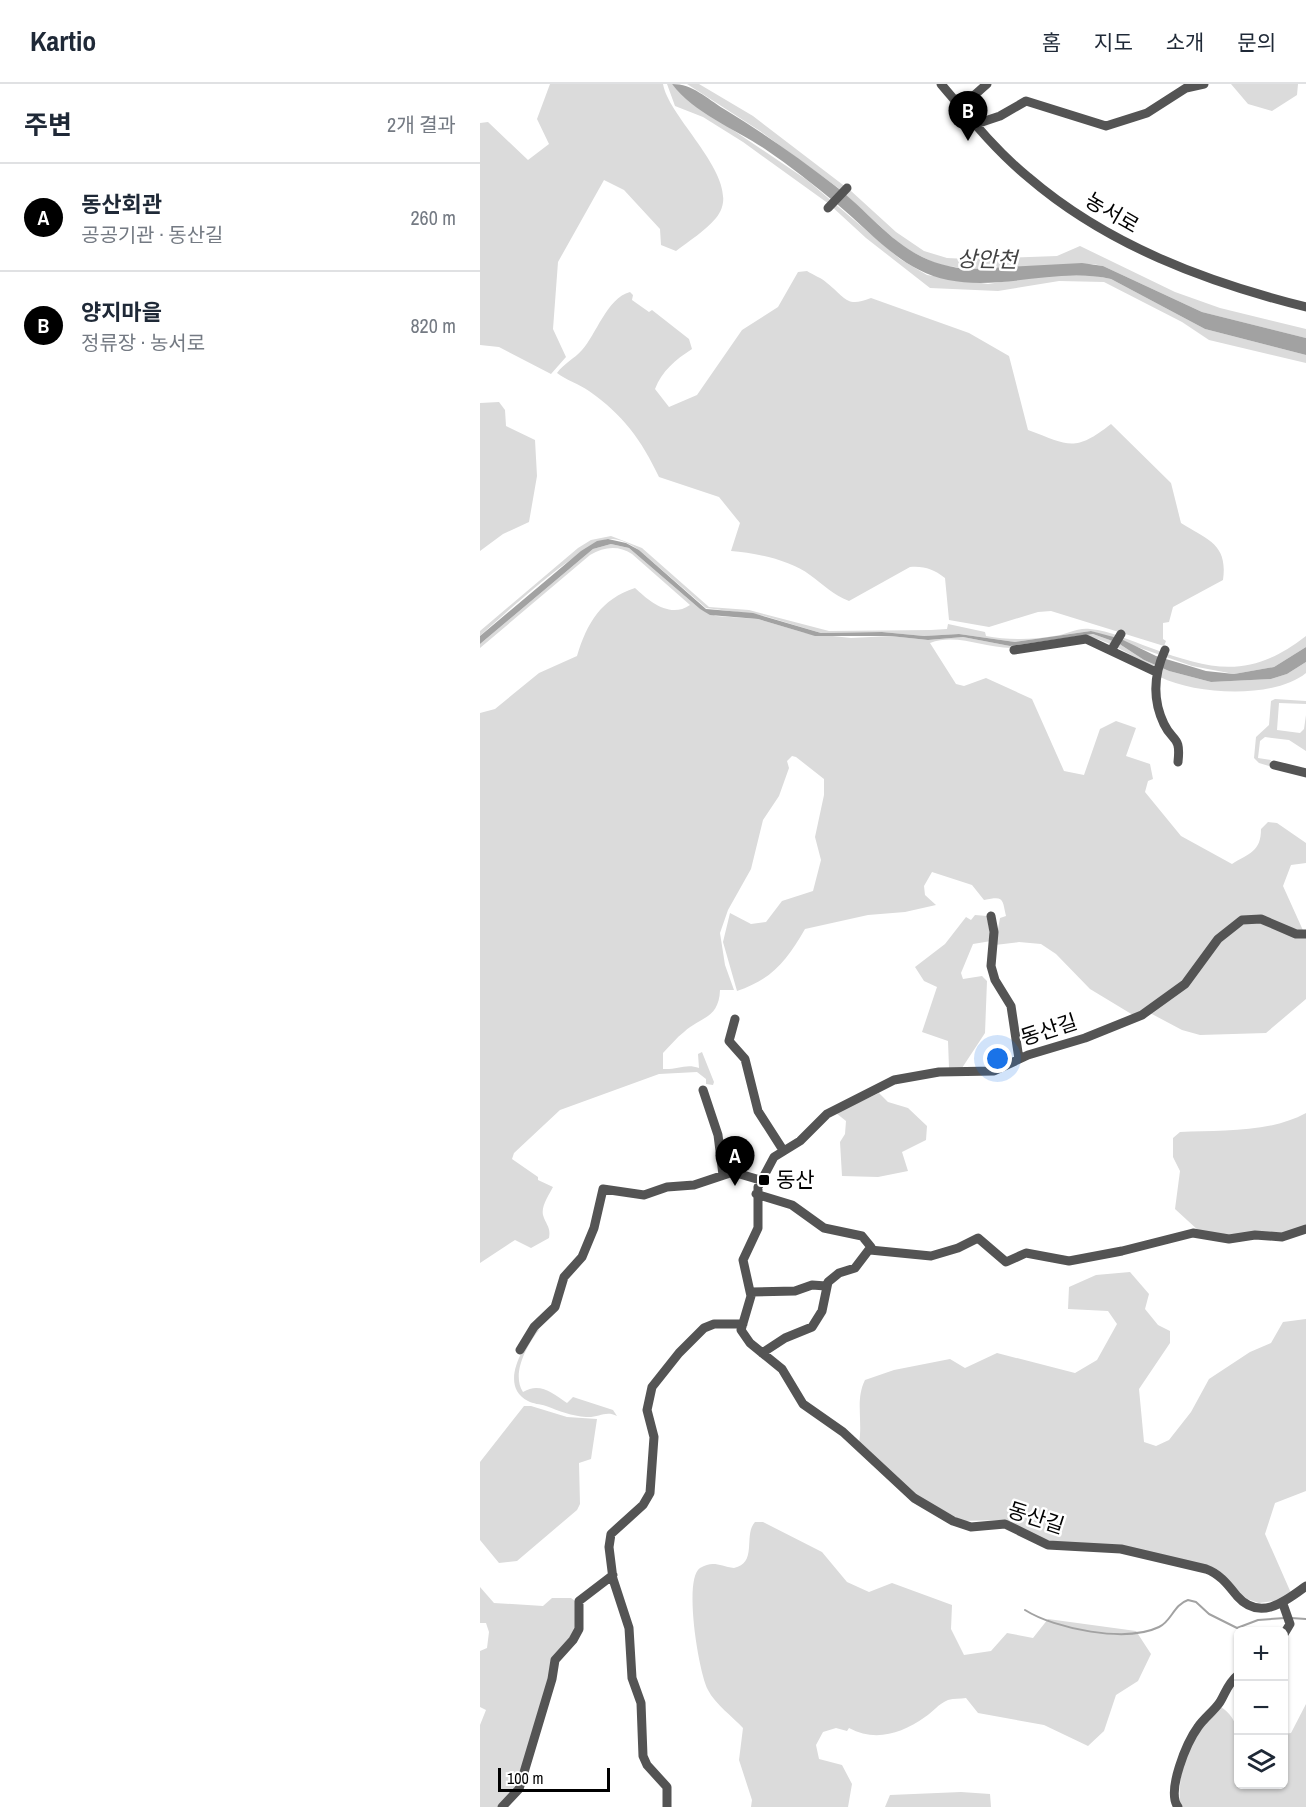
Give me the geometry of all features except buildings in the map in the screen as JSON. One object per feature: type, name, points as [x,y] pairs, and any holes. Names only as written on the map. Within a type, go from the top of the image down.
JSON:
[{"type":"street","name":"농서로","points":[[940,84],[1003,155],[1056,200],[1125,243],[1217,282],[1306,307]]},
{"type":"street","points":[[961,107],[987,84]]},
{"type":"street","points":[[976,124],[1000,116],[1026,101],[1106,126],[1146,113],[1186,88],[1204,84]]},
{"type":"street","points":[[829,207],[847,188]]},
{"type":"street","points":[[1112,647],[1120,635]]},
{"type":"street","points":[[1014,650],[1083,638],[1112,647],[1156,670]]},
{"type":"street","points":[[1164,651],[1156,670],[1158,702],[1164,724],[1178,741],[1178,762]]},
{"type":"street","points":[[1274,765],[1306,774]]},
{"type":"street","points":[[991,916],[994,932],[992,972],[1011,1006],[1019,1059]]},
{"type":"street","name":"동산길","points":[[1283,1604],[1269,1609],[1249,1605],[1239,1598],[1218,1575],[1206,1569],[1121,1550],[1048,1545],[1005,1524],[971,1527],[953,1521],[914,1498],[849,1437],[803,1404],[782,1369],[745,1338],[742,1324],[749,1307],[751,1292],[743,1260],[758,1228],[756,1194],[760,1180],[774,1157],[800,1141],[827,1114],[890,1081],[939,1072],[989,1072],[1019,1059],[1085,1038],[1152,1009],[1191,978],[1218,939],[1242,920],[1261,919],[1296,934],[1306,934]]},
{"type":"street","points":[[735,1019],[729,1041],[745,1059],[758,1111],[783,1150]]},
{"type":"street","points":[[704,1090],[718,1135],[723,1175]]},
{"type":"street","points":[[520,1350],[534,1326],[555,1307],[564,1277],[582,1257],[594,1228],[603,1189],[644,1195],[668,1187],[694,1185],[723,1175],[740,1173],[760,1180]]},
{"type":"street","points":[[756,1194],[792,1205],[824,1228],[862,1236],[870,1244],[870,1250],[855,1268],[839,1273],[826,1286],[822,1311],[812,1327],[785,1338],[762,1353]]},
{"type":"street","points":[[870,1250],[932,1256],[958,1248],[978,1238],[1006,1262],[1026,1253],[1069,1261],[1122,1251],[1194,1233],[1229,1239],[1256,1234],[1284,1237],[1306,1229]]},
{"type":"street","points":[[751,1292],[795,1291],[812,1285],[826,1286]]},
{"type":"street","points":[[667,1807],[667,1787],[647,1765],[643,1756],[641,1703],[632,1678],[630,1634],[612,1575],[609,1547],[612,1534],[643,1505],[650,1492],[654,1437],[646,1410],[652,1387],[679,1353],[704,1328],[714,1324],[742,1324]]},
{"type":"street","points":[[502,1807],[519,1789],[552,1679],[555,1660],[573,1640],[579,1629],[579,1601],[612,1575]]},
{"type":"street","points":[[1288,1627],[1290,1624],[1283,1604],[1306,1586]]},
{"type":"street","points":[[1178,1807],[1174,1799],[1175,1789],[1186,1747],[1234,1679]]},
{"type":"shaded area","points":[[550,84],[663,84],[668,99],[714,169],[722,187],[723,203],[712,223],[676,251],[661,245],[660,229],[624,190],[604,180],[558,262],[553,329],[566,357],[551,374],[499,347],[480,345],[480,123],[488,122],[528,160],[549,144],[537,119]]},
{"type":"shaded area","points":[[667,84],[672,84],[693,103],[807,180],[900,259],[927,275],[988,284],[1049,275],[1096,276],[1111,279],[1205,329],[1306,355],[1306,363],[1209,340],[1182,322],[1104,282],[1059,281],[998,291],[930,288],[866,238],[829,204],[743,142],[703,117],[675,106]]},
{"type":"shaded area","points":[[672,84],[686,86],[699,92],[780,146],[834,185],[896,240],[928,260],[972,269],[1082,263],[1103,266],[1202,312],[1306,338],[1306,355],[1205,329],[1111,279],[1070,276],[968,283],[931,275],[888,250],[802,176],[765,149],[703,112]]},
{"type":"shaded area","points":[[687,84],[699,84],[753,116],[851,191],[896,232],[924,251],[947,258],[968,259],[1057,256],[1080,246],[1175,292],[1220,308],[1306,329],[1306,338],[1202,312],[1103,266],[1093,264],[972,269],[939,265],[904,248],[837,187],[760,131]]},
{"type":"shaded area","points":[[1231,84],[1298,84],[1297,95],[1272,111],[1248,104]]},
{"type":"shaded area","points":[[807,271],[825,281],[851,302],[871,298],[969,333],[1009,356],[1028,430],[1071,444],[1088,439],[1111,424],[1171,483],[1181,523],[1214,544],[1219,551],[1224,568],[1223,580],[1173,607],[1169,622],[1163,623],[1163,639],[1166,641],[1164,646],[1051,611],[1038,612],[989,627],[949,620],[945,578],[925,568],[910,567],[849,601],[833,593],[793,565],[751,553],[731,551],[740,523],[719,497],[659,477],[638,439],[612,409],[589,391],[557,373],[582,350],[615,301],[630,292],[633,295],[632,300],[649,312],[652,310],[689,339],[692,349],[670,366],[655,389],[669,407],[697,395],[742,330],[778,307],[798,272]]},
{"type":"shaded area","points":[[499,402],[505,410],[506,426],[535,440],[537,476],[529,522],[503,534],[480,551],[480,403]]},
{"type":"shaded area","points":[[611,536],[642,548],[709,607],[749,610],[829,631],[931,630],[947,629],[948,624],[985,632],[986,636],[1020,639],[1090,629],[1113,634],[1194,662],[1231,667],[1249,665],[1267,659],[1286,650],[1306,636],[1306,647],[1274,667],[1234,674],[1192,666],[1091,631],[1015,642],[959,634],[924,636],[882,632],[821,633],[761,615],[706,608],[639,550],[625,542],[613,539],[597,543],[563,565],[480,636],[480,631],[578,548],[591,540]]},
{"type":"shaded area","points":[[608,539],[626,543],[639,550],[706,609],[753,613],[821,633],[882,632],[924,636],[959,634],[1015,642],[1091,631],[1121,639],[1156,656],[1206,671],[1234,674],[1274,667],[1306,647],[1306,662],[1287,674],[1271,679],[1211,682],[1169,671],[1144,660],[1118,643],[1093,634],[1010,646],[963,637],[928,640],[890,636],[815,636],[758,619],[710,615],[629,548],[611,544],[593,549],[480,644],[480,636],[581,551],[597,541]]},
{"type":"shaded area","points":[[611,544],[629,548],[700,609],[716,616],[758,619],[805,633],[851,638],[890,636],[928,640],[963,637],[1010,646],[1093,634],[1118,643],[1144,660],[1169,671],[1211,682],[1271,679],[1287,674],[1306,662],[1306,673],[1292,681],[1275,687],[1235,692],[1194,688],[1160,677],[1125,652],[1093,638],[1075,637],[1011,648],[960,640],[940,640],[930,643],[956,684],[964,686],[986,678],[1032,699],[1064,771],[1084,775],[1100,729],[1116,721],[1136,728],[1126,756],[1150,764],[1153,779],[1148,781],[1145,792],[1181,836],[1232,864],[1253,851],[1259,843],[1261,829],[1268,822],[1277,823],[1306,843],[1306,863],[1291,865],[1283,886],[1306,937],[1306,999],[1266,1033],[1200,1035],[1182,1030],[1150,1013],[1133,1015],[1090,989],[1056,954],[1041,944],[1019,942],[995,945],[1000,918],[1006,916],[1001,900],[995,898],[984,900],[972,885],[932,872],[924,886],[925,895],[936,905],[905,912],[868,915],[805,929],[778,967],[760,981],[737,991],[723,942],[730,913],[751,924],[766,922],[782,901],[813,891],[821,860],[815,837],[824,795],[824,779],[792,756],[787,761],[789,768],[779,796],[763,820],[751,869],[728,910],[720,933],[725,965],[734,990],[720,990],[719,1000],[712,1012],[681,1034],[663,1053],[663,1069],[668,1069],[690,1066],[699,1068],[698,1054],[702,1052],[714,1082],[713,1085],[706,1084],[706,1079],[697,1072],[659,1074],[560,1110],[514,1153],[512,1159],[538,1177],[538,1180],[553,1187],[543,1208],[549,1238],[531,1248],[515,1240],[480,1263],[480,713],[495,709],[539,673],[577,656],[597,614],[604,606],[623,593],[635,588],[653,603],[668,609],[682,609],[690,605],[632,554],[616,548],[600,550],[590,555],[480,648],[480,644],[593,549]]},
{"type":"shaded area","points":[[1275,699],[1306,701],[1306,704],[1279,703],[1277,730],[1300,733],[1304,729],[1306,715],[1306,751],[1289,740],[1265,737],[1260,741],[1258,758],[1271,760],[1269,766],[1259,763],[1254,758],[1256,737],[1269,725],[1271,701]]},
{"type":"shaded area","points":[[975,915],[987,916],[991,941],[973,944],[961,973],[963,979],[982,976],[987,981],[985,1033],[962,1068],[949,1068],[948,1041],[922,1032],[937,987],[924,981],[915,967],[945,944],[966,917],[971,920]]},
{"type":"shaded area","points":[[879,1093],[888,1102],[908,1108],[927,1126],[926,1140],[902,1152],[908,1171],[878,1177],[842,1176],[840,1142],[845,1134],[846,1121],[836,1113]]},
{"type":"shaded area","points":[[1306,1113],[1306,1227],[1286,1235],[1233,1237],[1199,1231],[1175,1209],[1180,1171],[1173,1157],[1173,1138],[1180,1132],[1261,1127],[1277,1124]]},
{"type":"shaded area","points":[[1130,1272],[1149,1294],[1145,1309],[1158,1325],[1170,1331],[1170,1343],[1139,1389],[1144,1442],[1156,1446],[1169,1440],[1191,1412],[1209,1379],[1250,1352],[1271,1343],[1283,1322],[1306,1319],[1306,1491],[1275,1503],[1265,1534],[1291,1593],[1282,1600],[1259,1603],[1247,1599],[1214,1569],[1049,1541],[1002,1520],[963,1521],[915,1495],[859,1443],[860,1395],[865,1380],[894,1370],[950,1359],[965,1368],[997,1353],[1075,1373],[1097,1360],[1117,1324],[1108,1311],[1068,1309],[1069,1287],[1096,1275]]},
{"type":"shaded area","points":[[536,1328],[539,1330],[526,1351],[520,1368],[520,1385],[523,1392],[540,1388],[551,1392],[567,1403],[573,1397],[613,1410],[617,1416],[609,1414],[591,1417],[576,1416],[530,1402],[519,1394],[515,1386],[516,1366],[525,1345]]},
{"type":"shaded area","points":[[524,1406],[567,1417],[597,1419],[591,1459],[579,1463],[580,1504],[577,1510],[517,1561],[499,1563],[480,1540],[480,1462]]},
{"type":"shaded area","points":[[755,1522],[763,1522],[822,1552],[847,1582],[869,1592],[892,1583],[952,1605],[951,1629],[964,1655],[991,1651],[1007,1633],[1033,1638],[1048,1619],[1136,1631],[1151,1654],[1138,1681],[1116,1695],[1104,1731],[1088,1746],[1044,1725],[978,1713],[966,1698],[950,1699],[916,1723],[897,1732],[868,1735],[849,1728],[847,1731],[836,1728],[823,1732],[816,1745],[819,1759],[842,1765],[852,1784],[848,1807],[751,1807],[752,1800],[739,1760],[743,1728],[715,1700],[704,1681],[694,1627],[693,1589],[695,1576],[700,1568],[713,1564],[734,1568],[746,1561],[750,1534]]},
{"type":"shaded area","points":[[480,1587],[494,1603],[543,1606],[552,1598],[571,1598],[575,1601],[577,1628],[556,1656],[518,1786],[500,1807],[480,1807],[480,1725],[486,1710],[480,1707],[480,1651],[487,1648],[489,1632],[486,1623],[480,1623]]},
{"type":"shaded area","points":[[1306,1704],[1306,1807],[1180,1807],[1181,1777],[1188,1752],[1219,1706],[1234,1721],[1234,1789],[1288,1789],[1288,1733],[1291,1733]]},
{"type":"shaded area","points":[[961,1792],[990,1794],[991,1807],[885,1807],[890,1795]]},
{"type":"waterway","points":[[1025,1610],[1054,1623],[1110,1634],[1145,1632],[1159,1627],[1167,1621],[1179,1605],[1188,1600],[1196,1602],[1209,1614],[1237,1628],[1258,1620],[1285,1618]]},
{"type":"waterway","points":[[1291,1618],[1306,1619]]},
{"type":"place","name":"양지마을","points":[[968,141]]},
{"type":"place","name":"동산","points":[[764,1180]]},
{"type":"place","name":"동산회관","points":[[735,1186]]},
{"type":"water label","name":"상안천","points":[[987,259]]}]
